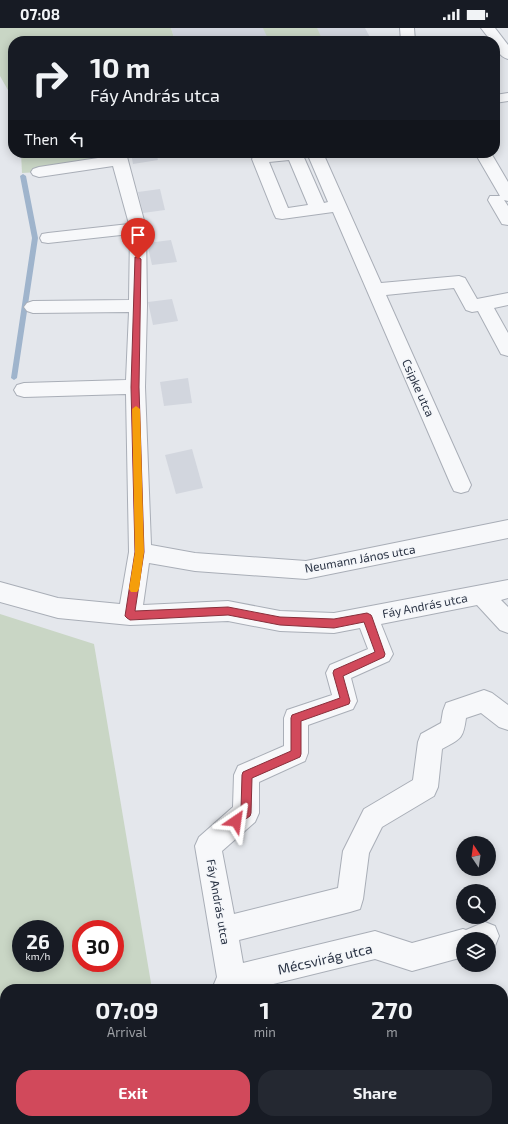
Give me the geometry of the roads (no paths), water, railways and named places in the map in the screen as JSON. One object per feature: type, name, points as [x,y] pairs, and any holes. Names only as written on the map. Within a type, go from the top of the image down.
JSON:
[{"type":"street","points":[[500,44],[508,55]]},
{"type":"street","points":[[39,172],[108,158]]},
{"type":"street","points":[[119,158],[138,228],[138,306],[135,387],[140,552],[130,616]]},
{"type":"street","points":[[266,158],[260,159],[286,178],[318,209]]},
{"type":"street","points":[[292,158],[286,178],[282,214],[338,206]]},
{"type":"street","name":"Csipke utca","points":[[317,158],[461,485]]},
{"type":"street","points":[[485,158],[502,198],[508,220]]},
{"type":"street","points":[[48,238],[138,228]]},
{"type":"street","points":[[375,290],[459,282],[472,306],[508,299]]},
{"type":"street","points":[[483,304],[508,349]]},
{"type":"street","points":[[33,307],[138,306]]},
{"type":"street","points":[[24,390],[135,387]]},
{"type":"street","name":"Neumann János utca","points":[[140,552],[196,562],[306,570],[508,530]]},
{"type":"street","name":"Fáy András utca","points":[[0,592],[58,608],[130,616],[228,611],[280,621],[334,623],[508,589]]},
{"type":"street","name":"Fáy András utca","points":[[482,594],[508,623]]},
{"type":"street","name":"Fáy András utca","points":[[229,984],[223,930],[208,846],[246,813],[247,775],[296,754],[296,718],[345,701],[338,673],[381,654],[367,617]]},
{"type":"street","points":[[223,930],[350,899],[356,851],[373,818],[425,787],[430,742],[452,730],[455,711],[484,701],[508,719]]},
{"type":"street","name":"Mécsvirág utca","points":[[233,984],[376,945],[412,957],[456,944]]},
{"type":"waterway","points":[[14,378],[35,238],[23,176]]}]
